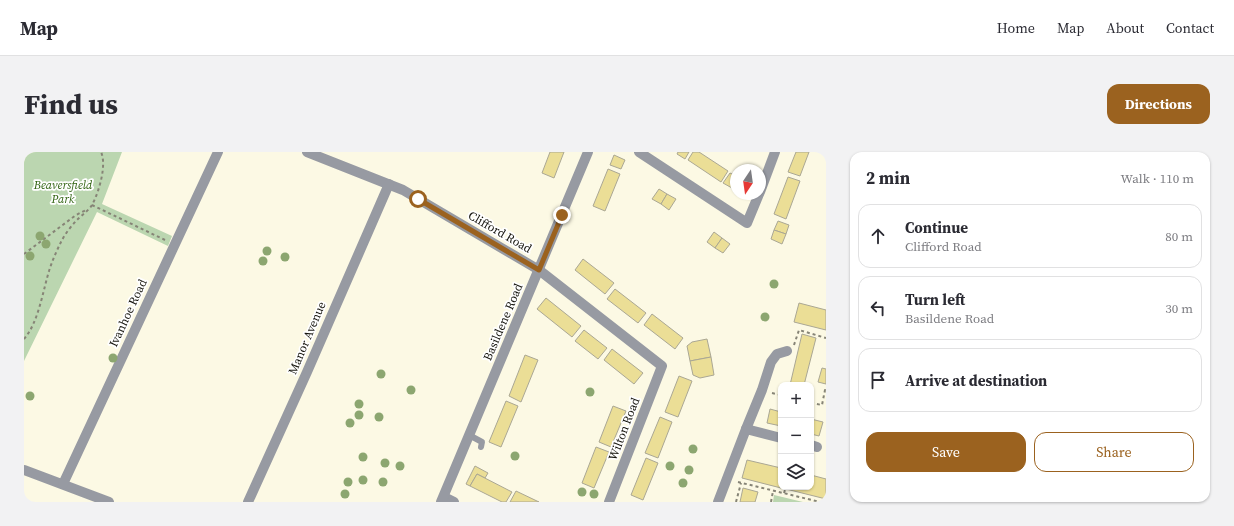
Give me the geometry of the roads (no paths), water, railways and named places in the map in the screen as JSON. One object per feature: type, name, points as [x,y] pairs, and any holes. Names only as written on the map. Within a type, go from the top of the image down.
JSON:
[{"type":"street","name":"Ivanhoe Road","points":[[63,484],[218,152]]},
{"type":"street","name":"Clifford Road","points":[[307,152],[403,190],[539,270],[662,366]]},
{"type":"street","name":"Basildene Road","points":[[442,499],[588,152]]},
{"type":"street","points":[[638,152],[747,223],[757,200]]},
{"type":"street","points":[[766,177],[775,152]]},
{"type":"street","name":"Manor Avenue","points":[[248,502],[307,372],[389,184]]},
{"type":"street","points":[[718,502],[762,390],[771,362],[777,354],[787,351]]},
{"type":"street","name":"Wilton Road","points":[[609,502],[662,366]]},
{"type":"street","points":[[746,429],[778,437]]},
{"type":"street","points":[[24,470],[109,502]]},
{"type":"street","points":[[442,499],[454,502]]},
{"type":"lane","points":[[469,435],[482,442],[481,446]]},
{"type":"park label","name":"Beaversfield Park","points":[[63,192]]}]
